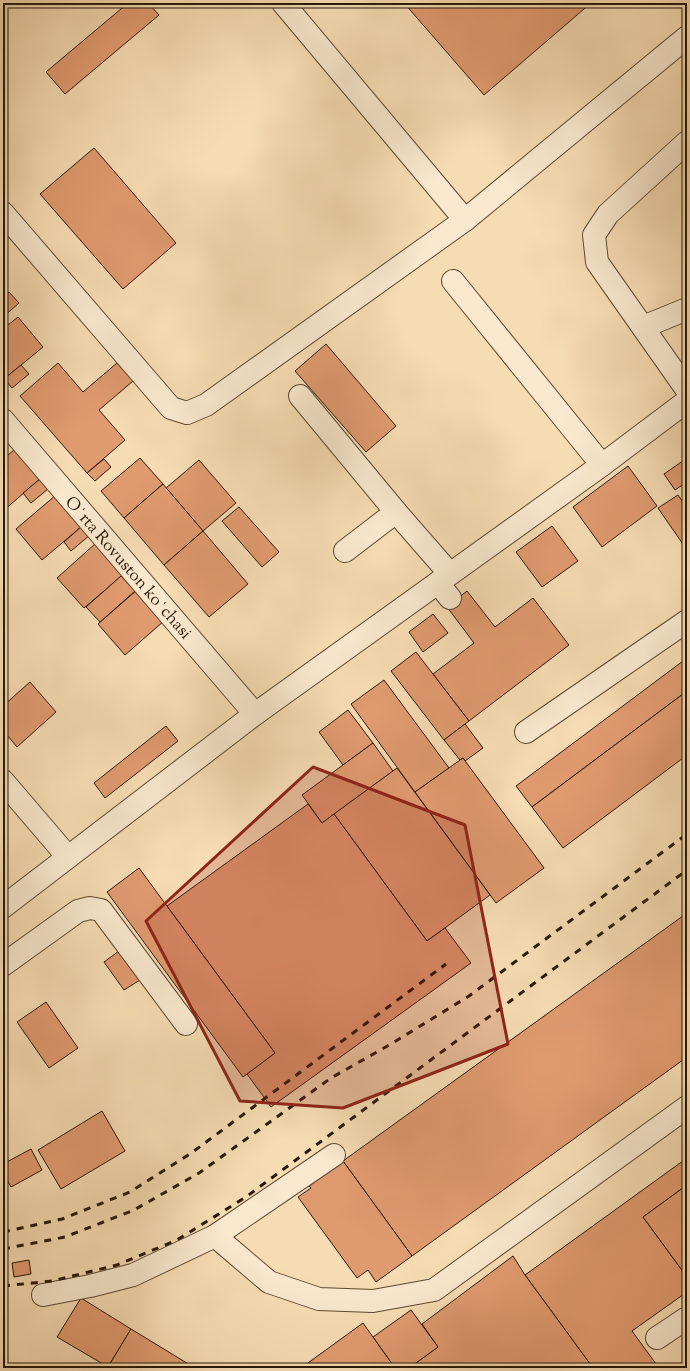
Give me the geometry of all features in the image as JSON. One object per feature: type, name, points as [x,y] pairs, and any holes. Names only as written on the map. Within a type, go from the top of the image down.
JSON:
[{"type":"street","points":[[283,3],[465,220]]},
{"type":"street","points":[[3,213],[171,408],[187,413],[206,405],[465,220],[687,37]]},
{"type":"street","points":[[687,142],[608,214],[594,235],[596,262],[687,390]]},
{"type":"street","points":[[453,281],[602,465]]},
{"type":"street","points":[[643,327],[687,309]]},
{"type":"street","points":[[300,396],[396,512],[446,585]]},
{"type":"street","points":[[3,907],[255,714],[446,585],[687,401]]},
{"type":"street","name":"Oʻrta Rovuston koʻchasi","points":[[3,420],[255,714]]},
{"type":"street","points":[[344,551],[396,512]]},
{"type":"street","points":[[526,732],[687,621]]},
{"type":"street","points":[[3,781],[68,857]]},
{"type":"street","points":[[3,966],[78,911],[90,908],[101,910],[186,1024]]},
{"type":"street","points":[[215,1236],[269,1282],[319,1299],[373,1301],[434,1290],[687,1107]]},
{"type":"street","points":[[44,1295],[90,1286],[133,1275],[215,1236],[334,1155]]},
{"type":"street","points":[[657,1338],[687,1318]]},
{"type":"highlighted area","points":[[313,767],[465,825],[508,1044],[343,1108],[240,1101],[146,921]]},
{"type":"building","points":[[128,3],[148,3],[159,15],[65,94],[46,72]]},
{"type":"building","points":[[404,3],[591,3],[484,95]]},
{"type":"building","points":[[94,148],[176,243],[123,289],[40,194]]},
{"type":"building","points":[[9,292],[19,303],[3,317],[3,298]]},
{"type":"building","points":[[18,317],[43,347],[4,379],[3,329]]},
{"type":"building","points":[[326,344],[396,426],[366,452],[295,371]]},
{"type":"building","points":[[58,363],[83,392],[117,363],[133,381],[99,410],[125,440],[87,473],[20,396]]},
{"type":"building","points":[[21,365],[29,374],[12,388],[4,379]]},
{"type":"building","points":[[14,450],[40,479],[3,511],[3,459]]},
{"type":"building","points":[[140,458],[163,484],[124,518],[101,491]]},
{"type":"building","points":[[687,458],[687,482],[675,490],[664,474]]},
{"type":"building","points":[[104,459],[111,467],[95,481],[87,473]]},
{"type":"building","points":[[199,460],[236,503],[203,531],[166,488]]},
{"type":"building","points":[[628,466],[657,506],[602,547],[573,507]]},
{"type":"building","points":[[40,479],[48,489],[31,503],[23,493]]},
{"type":"building","points":[[163,484],[203,531],[164,565],[124,518]]},
{"type":"building","points":[[56,495],[82,526],[42,560],[16,529]]},
{"type":"building","points":[[678,495],[687,508],[687,550],[658,508]]},
{"type":"building","points":[[239,507],[279,552],[262,567],[222,521]]},
{"type":"building","points":[[82,526],[90,535],[71,551],[64,542]]},
{"type":"building","points":[[552,526],[578,561],[542,587],[516,552]]},
{"type":"building","points":[[203,531],[248,584],[209,617],[164,565]]},
{"type":"building","points":[[96,543],[124,574],[84,608],[57,578]]},
{"type":"building","points":[[121,576],[135,591],[100,622],[86,607]]},
{"type":"building","points":[[137,590],[164,621],[125,655],[98,624]]},
{"type":"building","points":[[467,591],[495,627],[533,598],[569,645],[469,721],[433,674],[474,643],[447,607]]},
{"type":"building","points":[[433,614],[448,633],[423,652],[409,632]]},
{"type":"building","points":[[416,652],[469,721],[444,740],[391,671]]},
{"type":"building","points":[[687,658],[687,691],[532,807],[516,786]]},
{"type":"building","points":[[384,680],[449,768],[415,792],[351,704]]},
{"type":"building","points":[[30,682],[56,712],[17,747],[3,730],[3,706]]},
{"type":"building","points":[[687,691],[687,755],[563,848],[532,807]]},
{"type":"building","points":[[348,710],[373,743],[343,765],[319,732]]},
{"type":"building","points":[[465,724],[483,748],[465,761],[463,758],[460,760],[444,740]]},
{"type":"building","points":[[166,726],[178,741],[105,798],[94,783]]},
{"type":"building","points":[[373,743],[393,771],[322,823],[302,795]]},
{"type":"building","points":[[463,758],[544,868],[496,903],[415,792]]},
{"type":"building","points":[[397,768],[490,895],[427,941],[334,814]]},
{"type":"building","points":[[308,804],[322,823],[334,814],[427,941],[445,928],[471,963],[271,1107],[247,1074],[275,1053],[167,906]]},
{"type":"building","points":[[139,868],[275,1053],[243,1077],[107,892]]},
{"type":"building","points":[[687,913],[687,1057],[412,1256],[343,1161]]},
{"type":"building","points":[[119,951],[140,980],[124,990],[104,962]]},
{"type":"building","points":[[46,1002],[78,1048],[49,1068],[17,1022]]},
{"type":"building","points":[[102,1111],[125,1151],[61,1189],[38,1150]]},
{"type":"building","points":[[31,1149],[42,1170],[11,1187],[3,1173],[3,1164]]},
{"type":"building","points":[[687,1158],[687,1185],[643,1217],[687,1277],[687,1292],[632,1331],[659,1368],[593,1368],[525,1275]]},
{"type":"building","points":[[343,1161],[412,1256],[376,1282],[368,1270],[357,1278],[298,1197],[311,1188],[309,1186]]},
{"type":"building","points":[[687,1185],[687,1277],[643,1217]]},
{"type":"building","points":[[513,1256],[525,1275],[593,1368],[409,1368],[438,1347],[422,1324]]},
{"type":"building","points":[[29,1260],[31,1274],[14,1277],[12,1263]]},
{"type":"building","points":[[81,1298],[131,1329],[108,1367],[57,1337]]},
{"type":"building","points":[[411,1310],[438,1347],[409,1368],[395,1368],[373,1337]]},
{"type":"building","points":[[363,1323],[395,1368],[301,1368]]},
{"type":"building","points":[[131,1329],[195,1368],[108,1367]]},
{"type":"railway","points":[[3,1249],[65,1237],[134,1210],[199,1173],[331,1078],[391,1044],[469,996],[687,834]]},
{"type":"railway","points":[[3,1286],[52,1281],[117,1265],[177,1240],[246,1197],[687,870]]},
{"type":"railway","points":[[3,1232],[62,1219],[130,1192],[190,1154],[446,964]]}]
